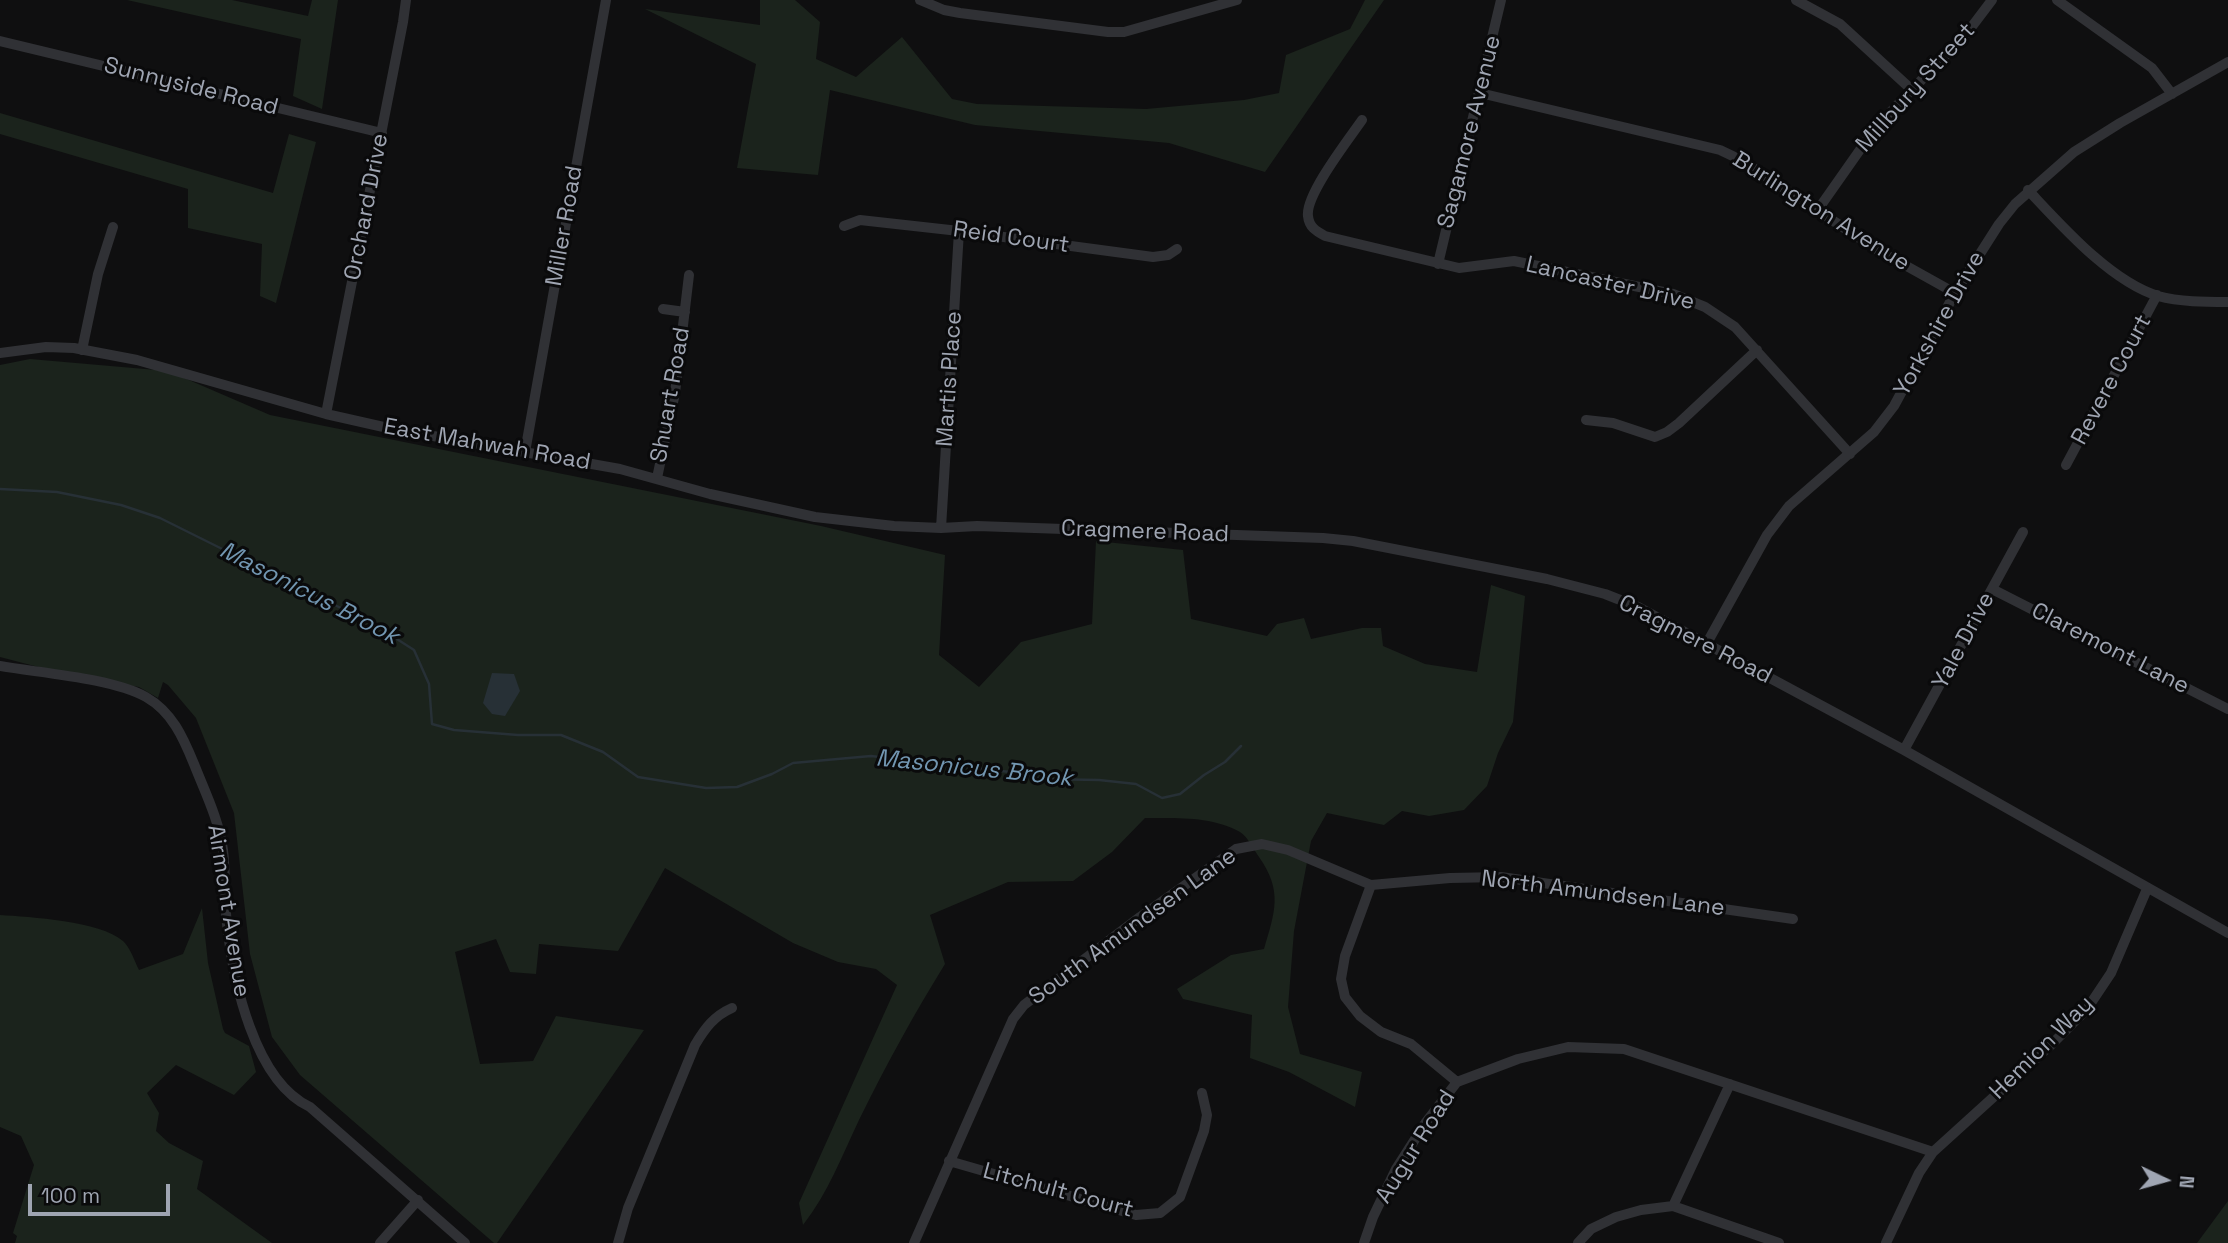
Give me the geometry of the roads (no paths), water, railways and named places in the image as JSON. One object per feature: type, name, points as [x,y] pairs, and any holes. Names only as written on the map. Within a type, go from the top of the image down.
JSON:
[{"type":"street","name":"Orchard Drive","points":[[326,414],[406,0]]},
{"type":"street","name":"Miller Road","points":[[525,452],[606,0]]},
{"type":"street","points":[[920,0],[960,13],[1108,32],[1139,29],[1237,0]]},
{"type":"street","name":"Sagamore Avenue","points":[[1438,264],[1501,0]]},
{"type":"street","points":[[1796,0],[1840,24],[1912,90]]},
{"type":"street","name":"Millbury Street","points":[[1817,211],[1876,127],[1967,33],[1992,0]]},
{"type":"street","points":[[2057,0],[2152,68],[2172,94]]},
{"type":"street","name":"Sunnyside Road","points":[[0,41],[382,133]]},
{"type":"street","name":"Yorkshire Drive","points":[[1707,643],[1774,526],[1789,506],[1874,432],[1894,406],[1955,293],[1999,224],[2028,190],[2074,152],[2228,62]]},
{"type":"street","name":"Burlington Avenue","points":[[1480,93],[1720,150],[1741,160],[1876,249],[1955,293]]},
{"type":"street","name":"Lancaster Drive","points":[[1362,120],[1315,190],[1308,206],[1308,218],[1313,229],[1325,236],[1438,264],[1459,268],[1514,261],[1672,294],[1705,307],[1735,327],[1850,454]]},
{"type":"street","points":[[2028,190],[2080,244],[2127,281],[2157,295],[2192,301],[2228,302]]},
{"type":"street","name":"Reid Court","points":[[844,226],[860,220],[959,230],[1153,257],[1168,255],[1177,249]]},
{"type":"street","points":[[82,350],[97,274],[113,227]]},
{"type":"street","name":"Martis Place","points":[[941,528],[959,230]]},
{"type":"street","name":"Shuart Road","points":[[657,478],[675,393],[689,275]]},
{"type":"street","name":"Revere Court","points":[[2066,465],[2157,295]]},
{"type":"street","name":"Shuart Road","points":[[663,309],[685,312]]},
{"type":"street","name":"East Mahwah Road","points":[[0,353],[46,347],[82,350],[137,360],[326,414],[388,428],[620,468],[710,494],[815,517],[854,523],[941,528],[977,526]]},
{"type":"street","points":[[1586,420],[1613,423],[1655,437],[1679,423],[1757,350]]},
{"type":"street","name":"Cragmere Road","points":[[977,526],[1353,541],[1547,579],[1605,594],[1638,607],[1904,750],[2228,933]]},
{"type":"street","name":"Yale Drive","points":[[1904,750],[2023,532]]},
{"type":"street","name":"Claremont Lane","points":[[1992,589],[2228,709]]},
{"type":"street","name":"Airmont Avenue","points":[[0,666],[119,686],[148,698],[172,719],[183,735],[220,834],[231,949],[243,1008],[265,1063],[292,1095],[310,1107],[465,1243]]},
{"type":"street","name":"South Amundsen Lane","points":[[914,1243],[1013,1019],[1024,1005],[1140,917],[1236,849],[1262,844],[1288,850],[1371,885]]},
{"type":"street","name":"North Amundsen Lane","points":[[1371,885],[1450,878],[1501,877],[1793,919]]},
{"type":"street","points":[[1371,885],[1345,956],[1342,979],[1345,997],[1360,1016],[1381,1032],[1412,1044],[1457,1082]]},
{"type":"street","name":"Hemion Way","points":[[1886,1243],[1919,1172],[1933,1152],[2087,1009],[2111,973],[2147,889]]},
{"type":"street","points":[[618,1243],[628,1208],[695,1045],[719,1013],[732,1008]]},
{"type":"street","name":"Augur Road","points":[[1364,1243],[1396,1169],[1426,1122],[1457,1082],[1518,1059],[1568,1047],[1624,1049],[1933,1152]]},
{"type":"street","points":[[1672,1206],[1730,1084]]},
{"type":"street","name":"Litchult Court","points":[[949,1161],[1136,1215],[1160,1213],[1180,1197],[1204,1131],[1208,1115],[1202,1093]]},
{"type":"street","points":[[380,1243],[418,1200]]},
{"type":"street","points":[[1578,1243],[1591,1229],[1616,1216],[1672,1206],[1779,1243]]},
{"type":"waterway","name":"Masonicus Brook","points":[[0,489],[57,492],[121,505],[160,518],[375,625],[414,650],[429,684],[432,724],[454,730],[561,735],[603,752],[638,777],[706,788],[737,787],[793,763],[871,756],[1010,772],[1042,779],[1136,784],[1162,798],[1180,794],[1225,762],[1241,746]]}]
